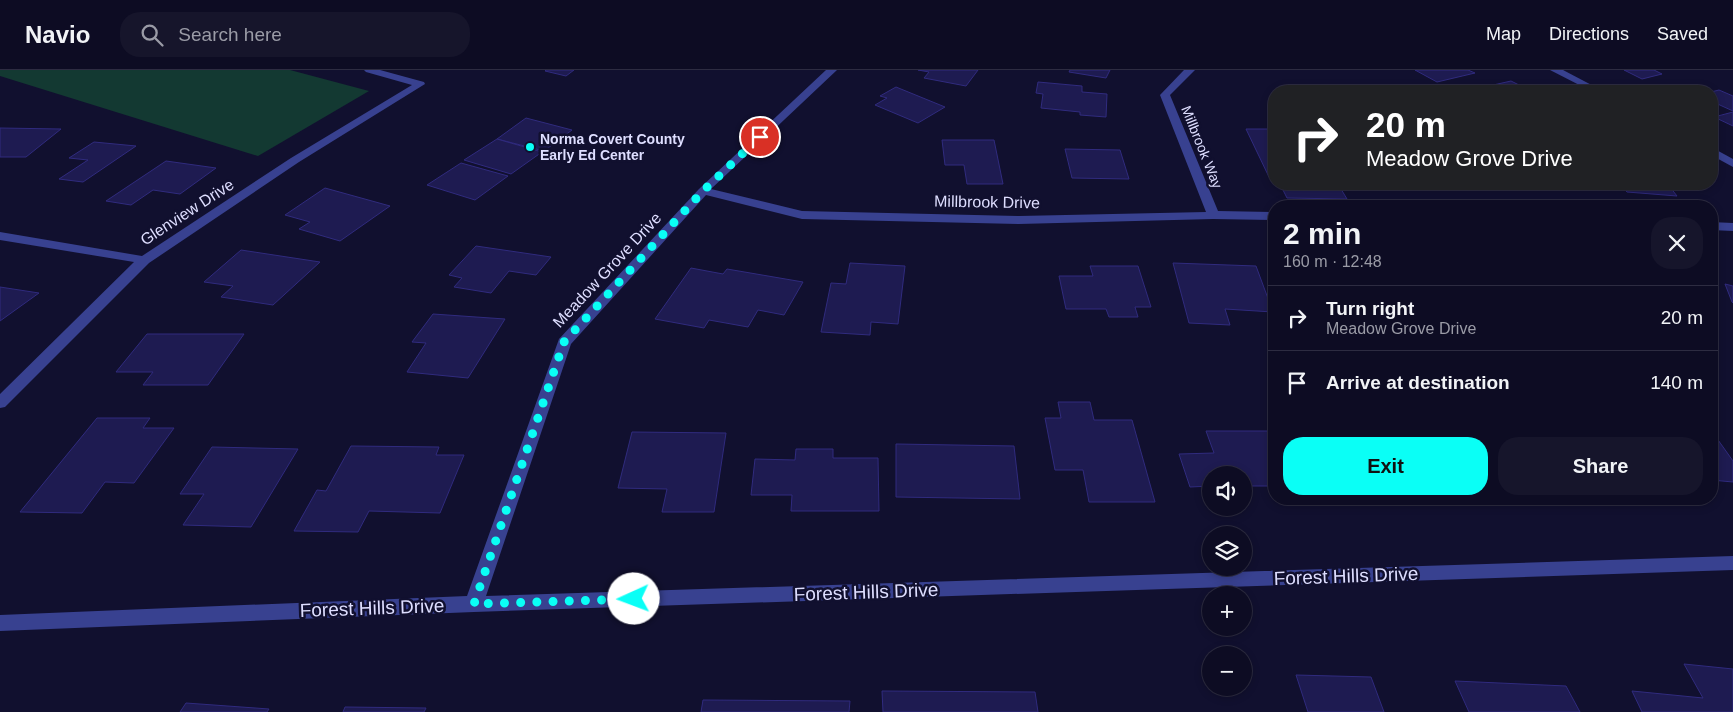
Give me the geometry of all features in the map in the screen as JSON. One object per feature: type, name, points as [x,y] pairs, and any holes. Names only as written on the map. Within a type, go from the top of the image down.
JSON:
[{"type":"street","name":"Glenview Drive","points":[[0,403],[144,260],[295,160],[420,84],[369,70]]},
{"type":"street","name":"Meadow Grove Drive","points":[[474,604],[564,342],[703,191],[832,70]]},
{"type":"street","name":"Millbrook Way","points":[[1190,70],[1165,95],[1213,215]]},
{"type":"street","points":[[1555,70],[1586,85]]},
{"type":"street","points":[[1718,154],[1733,164]]},
{"type":"street","name":"Millbrook Drive","points":[[703,191],[802,215],[1019,220],[1213,215],[1268,216]]},
{"type":"street","points":[[1718,226],[1733,227]]},
{"type":"street","points":[[0,236],[144,260]]},
{"type":"street","name":"Forest Hills Drive","points":[[0,623],[474,604],[1733,564]]},
{"type":"green space","points":[[0,70],[290,70],[369,91],[258,156],[0,76]]},
{"type":"building","points":[[546,70],[574,70],[566,76],[545,71]]},
{"type":"building","points":[[918,70],[978,70],[966,86],[924,78],[929,72]]},
{"type":"building","points":[[1070,70],[1110,70],[1106,78],[1069,72]]},
{"type":"building","points":[[1415,70],[1468,70],[1475,73],[1437,82]]},
{"type":"building","points":[[1624,70],[1654,70],[1662,74],[1642,79]]},
{"type":"building","points":[[1511,81],[1519,85],[1493,85]]},
{"type":"building","points":[[1038,82],[1082,86],[1082,92],[1107,94],[1106,117],[1080,115],[1080,112],[1041,108],[1043,94],[1036,93]]},
{"type":"building","points":[[896,87],[945,107],[918,123],[875,105],[887,98],[880,96]]},
{"type":"building","points":[[1718,90],[1733,96],[1733,111],[1718,104]]},
{"type":"building","points":[[1733,112],[1733,126],[1718,119],[1718,116]]},
{"type":"building","points":[[526,118],[572,130],[544,151],[497,139]]},
{"type":"building","points":[[0,128],[61,129],[26,157],[0,157]]},
{"type":"building","points":[[1246,129],[1268,129],[1268,175]]},
{"type":"building","points":[[497,139],[542,152],[511,174],[464,160]]},
{"type":"building","points":[[942,140],[994,140],[1003,184],[967,184],[964,165],[945,165]]},
{"type":"building","points":[[94,142],[136,146],[83,182],[59,179],[88,160],[69,158]]},
{"type":"building","points":[[1065,149],[1120,150],[1129,179],[1072,178]]},
{"type":"building","points":[[166,161],[216,168],[180,194],[153,190],[131,205],[106,201]]},
{"type":"building","points":[[461,163],[508,176],[475,200],[427,185]]},
{"type":"building","points":[[325,188],[390,206],[340,241],[299,229],[310,222],[285,215]]},
{"type":"building","points":[[1283,190],[1342,190],[1347,199],[1287,198]]},
{"type":"building","points":[[1625,190],[1672,190],[1677,196],[1627,192]]},
{"type":"building","points":[[476,246],[551,257],[536,275],[509,271],[491,293],[454,287],[462,278],[449,275]]},
{"type":"building","points":[[241,250],[320,262],[273,305],[221,297],[233,286],[204,282]]},
{"type":"building","points":[[850,263],[905,266],[898,324],[871,322],[870,335],[821,332],[831,283],[846,284]]},
{"type":"building","points":[[1173,263],[1256,266],[1268,298],[1268,312],[1225,309],[1230,325],[1189,323]]},
{"type":"building","points":[[1090,266],[1138,266],[1151,307],[1135,307],[1138,317],[1109,317],[1106,309],[1066,309],[1059,276],[1093,276]]},
{"type":"building","points":[[691,268],[723,274],[727,269],[803,282],[784,315],[758,310],[748,327],[709,320],[704,328],[655,319]]},
{"type":"building","points":[[1725,284],[1733,286],[1733,303],[1732,302]]},
{"type":"building","points":[[0,287],[39,293],[0,321]]},
{"type":"building","points":[[433,314],[505,319],[468,378],[407,372],[426,343],[412,342]]},
{"type":"building","points":[[147,334],[244,334],[208,385],[143,385],[153,372],[116,372]]},
{"type":"building","points":[[1058,402],[1090,402],[1094,420],[1132,420],[1155,502],[1089,502],[1083,470],[1055,470],[1045,418],[1061,418]]},
{"type":"building","points":[[97,418],[150,418],[143,428],[174,428],[134,483],[105,482],[82,513],[20,512]]},
{"type":"building","points":[[1206,431],[1268,431],[1268,486],[1252,486],[1252,466],[1202,466],[1202,486],[1190,487],[1179,454],[1214,453]]},
{"type":"building","points":[[632,432],[726,433],[714,512],[662,512],[667,489],[618,488]]},
{"type":"building","points":[[1718,440],[1733,461],[1733,482],[1718,481]]},
{"type":"building","points":[[896,444],[1014,446],[1020,499],[896,497]]},
{"type":"building","points":[[351,446],[439,447],[436,455],[464,455],[440,513],[369,511],[358,532],[294,531],[317,490],[326,491]]},
{"type":"building","points":[[212,447],[298,449],[251,527],[183,525],[204,494],[180,494]]},
{"type":"building","points":[[796,449],[833,449],[833,458],[878,458],[879,511],[791,511],[792,495],[751,495],[755,459],[795,460]]},
{"type":"building","points":[[1684,664],[1733,669],[1733,712],[1642,712],[1632,691],[1703,698]]},
{"type":"building","points":[[1296,675],[1371,677],[1384,712],[1308,712]]},
{"type":"building","points":[[1455,681],[1566,686],[1580,712],[1469,712]]},
{"type":"building","points":[[882,691],[1035,692],[1038,712],[883,712]]},
{"type":"building","points":[[703,700],[850,701],[849,712],[701,712]]},
{"type":"building","points":[[186,703],[269,709],[267,712],[180,712]]},
{"type":"building","points":[[345,707],[426,708],[424,712],[343,712]]},
{"type":"place","name":"Norma Covert County Early Ed Center","points":[[530,147]]},
{"type":"route","points":[[634,599],[474,604],[564,342],[703,191],[760,137]]}]
